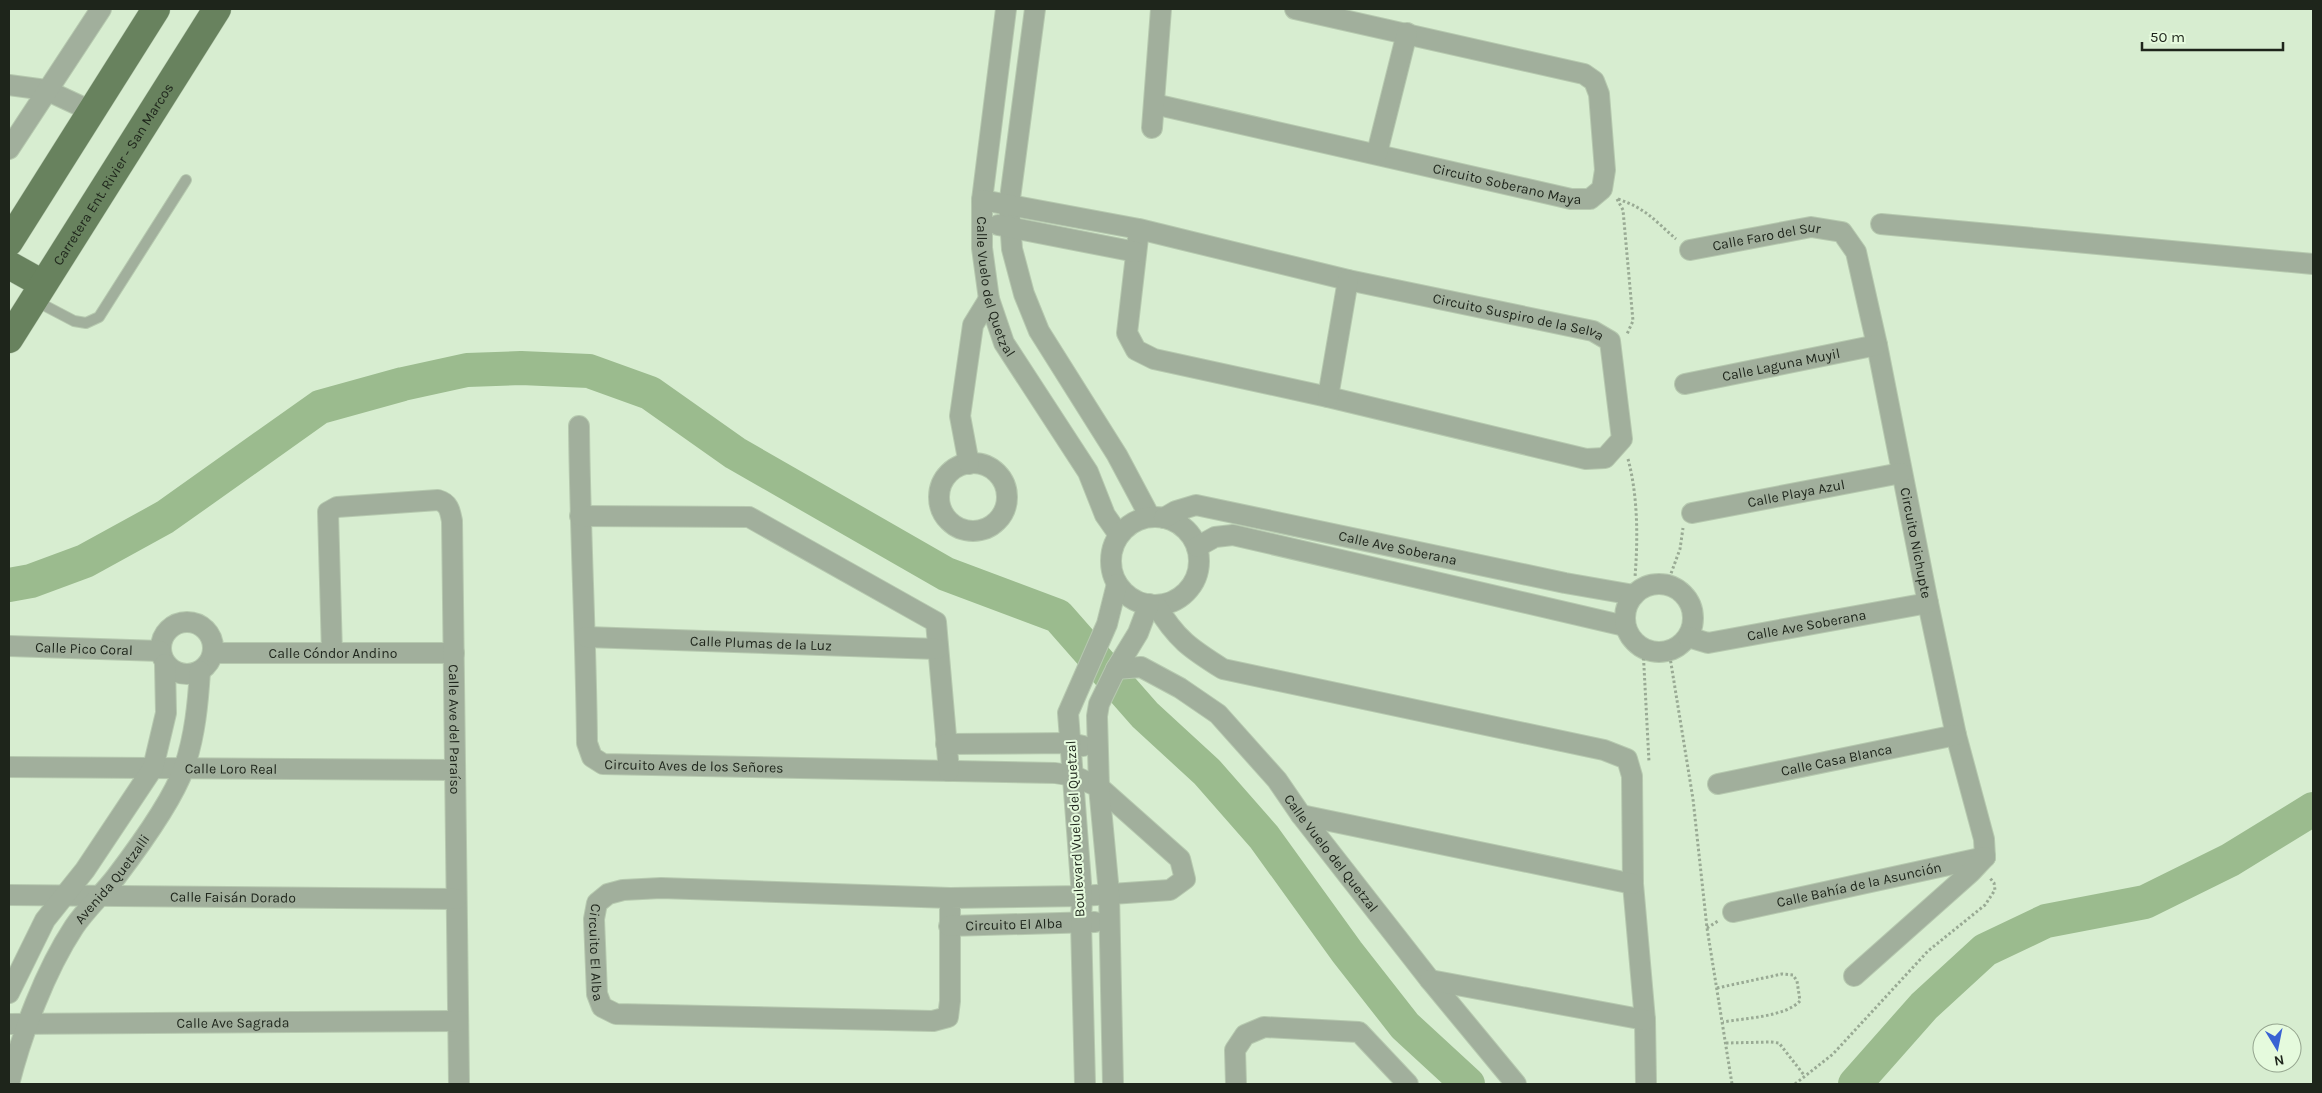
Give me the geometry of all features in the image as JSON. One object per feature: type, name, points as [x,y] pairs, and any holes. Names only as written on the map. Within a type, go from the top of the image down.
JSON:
[{"type":"main road","points":[[9,242],[156,9]]},
{"type":"main road","name":"Carretera Ent. Rivier - San Marcos","points":[[9,338],[217,9]]},
{"type":"main road","points":[[9,265],[38,292]]},
{"type":"street","points":[[9,149],[101,9]]},
{"type":"street","name":"Calle Vuelo del Quetzal","points":[[1006,9],[982,200],[981,223],[989,299],[1004,343],[1088,472],[1105,515],[1119,535]]},
{"type":"street","name":"Calle Vuelo del Quetzal","points":[[1035,9],[1009,206],[1010,227],[1024,294],[1038,331],[1157,518]]},
{"type":"street","points":[[1152,128],[1161,9]]},
{"type":"street","name":"Circuito Soberano Maya","points":[[1154,104],[1377,153],[1571,199],[1590,199],[1610,194],[1605,170],[1599,94],[1594,81],[1584,74],[1295,9]]},
{"type":"street","points":[[1377,153],[1407,33]]},
{"type":"street","points":[[9,85],[46,90],[91,111]]},
{"type":"street","name":"Circuito Suspiro de la Selva","points":[[982,200],[1139,229],[1348,280],[1593,331],[1610,341],[1622,439]]},
{"type":"street","points":[[981,223],[1136,252]]},
{"type":"street","points":[[1881,224],[2313,264]]},
{"type":"street","name":"Calle Faro del Sur","points":[[1690,250],[1811,228],[1842,232]]},
{"type":"street","points":[[1139,229],[1128,333],[1136,350],[1154,359],[1328,397],[1586,459],[1605,458],[1622,439]]},
{"type":"street","name":"Circuito Nichupte","points":[[1842,232],[1856,252],[1877,345],[1928,603],[1956,734],[1984,839],[1985,857]]},
{"type":"street","points":[[1328,397],[1348,280]]},
{"type":"street","points":[[969,464],[960,416],[973,325],[989,299]]},
{"type":"street","name":"Calle Laguna Muyil","points":[[1685,384],[1877,345]]},
{"type":"street","name":"Circuito Aves de los Señores","points":[[580,426],[580,516],[586,637],[587,743],[592,757],[603,764],[1055,773],[1074,776],[1099,787]]},
{"type":"street","name":"Calle Playa Azul","points":[[1692,513],[1902,473]]},
{"type":"street","name":"Calle Ave del Paraíso","points":[[332,653],[328,512],[337,507],[438,500],[444,502],[450,509],[452,521],[459,1084]]},
{"type":"street","name":"Calle Ave Soberana","points":[[1157,518],[1196,505],[1565,583],[1634,595]]},
{"type":"street","points":[[580,516],[749,517],[936,622],[949,771]]},
{"type":"street","points":[[1157,518],[1179,524],[1189,533],[1197,547],[1199,558],[1197,573],[1191,587],[1180,597],[1153,604],[1141,603],[1127,596],[1117,584],[1111,568],[1111,553],[1119,535],[1130,524],[1157,518]]},
{"type":"street","name":"Calle Ave Soberana","points":[[1197,547],[1215,537],[1233,535],[1625,626]]},
{"type":"street","name":"Boulevard Vuelo del Quetzal","points":[[1085,1084],[1082,896],[1068,713],[1108,624],[1117,584]]},
{"type":"street","points":[[1656,584],[1669,585],[1680,591],[1689,600],[1693,612],[1693,625],[1688,637],[1680,646],[1669,651],[1656,652],[1643,648],[1632,639],[1625,626],[1626,610],[1634,595],[1644,588],[1656,584]]},
{"type":"street","name":"Calle Ave Soberana","points":[[1688,637],[1708,643],[1928,603]]},
{"type":"street","points":[[1153,604],[1169,628],[1191,649],[1223,669],[1604,750],[1627,759],[1632,776],[1633,884],[1645,1020],[1646,1084]]},
{"type":"street","name":"Boulevard Vuelo del Quetzal","points":[[1113,1084],[1109,893],[1097,749],[1099,704],[1116,669],[1153,604]]},
{"type":"street","points":[[188,622],[204,628],[213,644],[212,653],[206,666],[200,670],[185,674],[171,670],[163,657],[164,634],[179,623],[188,622]]},
{"type":"street","name":"Calle Plumas de la Luz","points":[[586,637],[937,649]]},
{"type":"street","name":"Calle Pico Coral","points":[[9,646],[163,657]]},
{"type":"street","name":"Calle Cóndor Andino","points":[[212,653],[454,653]]},
{"type":"street","name":"Avenida Quetzalli","points":[[9,993],[45,920],[85,870],[153,768],[166,713],[163,657]]},
{"type":"street","name":"Calle Vuelo del Quetzal","points":[[1116,669],[1141,667],[1180,688],[1218,714],[1277,780],[1301,815],[1430,980],[1516,1084]]},
{"type":"street","name":"Avenida Quetzalli","points":[[9,1084],[18,1051],[18,1024],[45,981],[74,927],[100,896],[159,816],[184,768],[197,715],[200,670]]},
{"type":"street","name":"Calle Casa Blanca","points":[[1718,784],[1956,734]]},
{"type":"street","points":[[946,744],[1070,743],[1097,749]]},
{"type":"street","name":"Calle Loro Real","points":[[9,767],[455,770]]},
{"type":"street","name":"Circuito El Alba","points":[[950,898],[948,1016],[933,1021],[616,1014],[602,1007],[597,994],[594,919],[597,903],[608,894],[622,890],[661,888],[950,898],[1082,896],[1170,890],[1185,879],[1180,859],[1099,787]]},
{"type":"street","points":[[1301,815],[1633,884]]},
{"type":"street","points":[[1854,976],[1971,872],[1985,857]]},
{"type":"street","name":"Calle Bahía de la Asunción","points":[[1733,912],[1985,857]]},
{"type":"street","name":"Calle Faisán Dorado","points":[[9,895],[456,899]]},
{"type":"street","name":"Circuito El Alba","points":[[949,926],[1110,922]]},
{"type":"street","points":[[1430,980],[1645,1020]]},
{"type":"street","name":"Calle Ave Sagrada","points":[[18,1024],[458,1021]]},
{"type":"street","points":[[1236,1084],[1235,1050],[1245,1035],[1264,1027],[1359,1032],[1408,1084]]},
{"type":"lane","points":[[38,292],[74,321],[86,323],[98,317],[186,180]]},
{"type":"path","points":[[1610,194],[1636,205],[1654,217],[1690,250]]},
{"type":"path","points":[[1610,194],[1622,210],[1633,321],[1628,333],[1610,341]]},
{"type":"path","points":[[1622,439],[1633,484],[1636,558],[1634,595]]},
{"type":"path","points":[[1656,584],[1669,578],[1680,548],[1683,527],[1692,513]]},
{"type":"path","points":[[1632,776],[1645,772],[1650,758],[1643,648]]},
{"type":"path","points":[[1669,651],[1693,799],[1707,928],[1732,1084]]},
{"type":"path","points":[[1795,1084],[1850,1038],[1928,951],[1984,905],[1995,890],[1994,883],[1988,876],[1971,872]]},
{"type":"path","points":[[1717,988],[1782,974],[1793,975],[1797,981],[1800,1001],[1795,1007],[1782,1012],[1722,1022]]},
{"type":"path","points":[[1726,1043],[1779,1043],[1804,1075]]},
{"type":"waterway","points":[[9,585],[31,581],[85,561],[165,517],[320,407],[403,384],[467,370],[521,368],[589,371],[650,393],[735,453],[946,574],[1058,616],[1145,715],[1207,772],[1264,837],[1347,952],[1405,1026],[1468,1084]]},
{"type":"waterway","points":[[1855,1084],[1924,1006],[1985,950],[2046,921],[2145,902],[2230,860],[2313,809]]}]
